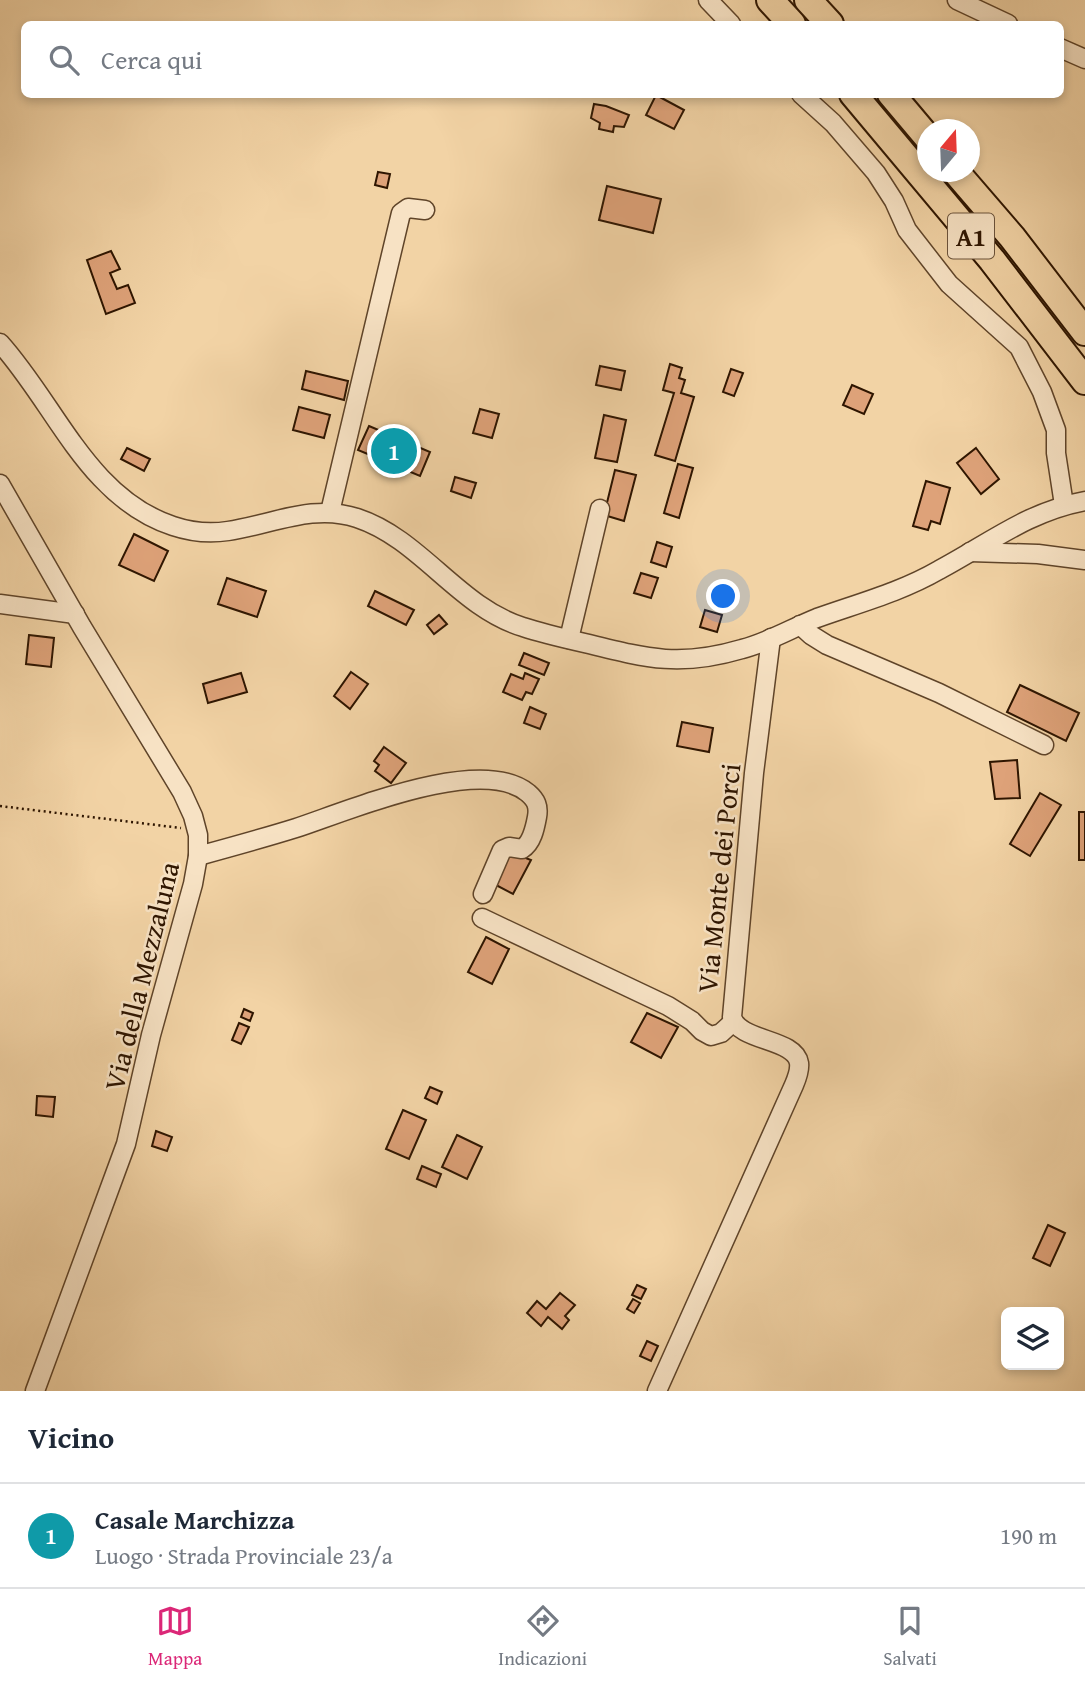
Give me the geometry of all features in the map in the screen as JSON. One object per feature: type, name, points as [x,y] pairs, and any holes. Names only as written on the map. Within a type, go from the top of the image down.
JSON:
[{"type":"highway","points":[[771,0],[789,21]]},
{"type":"highway","points":[[808,0],[827,21]]},
{"type":"highway","name":"A1","points":[[856,98],[992,260],[1085,381]]},
{"type":"highway","points":[[894,98],[917,125]]},
{"type":"highway","name":"A1","points":[[965,182],[1012,237],[1085,332]]},
{"type":"street","points":[[708,0],[727,21]]},
{"type":"street","points":[[957,0],[1002,21]]},
{"type":"street","points":[[1064,50],[1085,59]]},
{"type":"street","points":[[805,98],[832,123],[876,173],[894,201],[907,230],[949,284],[1019,347],[1042,391],[1056,430],[1056,453],[1064,505]]},
{"type":"street","points":[[330,512],[401,213],[408,208],[425,210]]},
{"type":"street","points":[[0,343],[95,472],[119,496],[146,514],[181,528],[216,533],[304,514],[330,512],[361,519],[386,532],[495,615],[516,625],[638,656],[680,661],[701,659],[750,647],[800,625],[912,585],[1024,521],[1064,505],[1085,501]]},
{"type":"street","name":"Via della Mezzaluna","points":[[0,484],[173,775],[197,830],[198,856],[192,884],[148,1047],[126,1144],[35,1391]]},
{"type":"street","points":[[569,639],[600,509]]},
{"type":"street","points":[[970,552],[1038,554],[1085,560]]},
{"type":"street","points":[[0,604],[75,614]]},
{"type":"street","points":[[800,625],[811,635],[834,648],[939,693],[1044,745]]},
{"type":"street","name":"Via Monte dei Porci","points":[[657,1391],[799,1070],[799,1062],[793,1052],[741,1029],[733,1022],[732,1005],[754,773],[771,638]]},
{"type":"street","points":[[198,856],[296,828],[418,788],[459,781],[500,782],[519,787],[533,797],[537,815],[525,848],[509,847],[502,850],[484,894]]},
{"type":"street","points":[[482,918],[680,1012],[708,1035],[718,1035],[733,1022]]},
{"type":"path","points":[[0,806],[197,830]]},
{"type":"building","points":[[654,98],[662,98],[684,110],[674,129],[646,115]]},
{"type":"building","points":[[594,104],[629,115],[624,127],[614,126],[613,132],[599,129],[600,123],[591,118]]},
{"type":"building","points":[[378,172],[390,174],[387,188],[375,185]]},
{"type":"building","points":[[607,186],[661,199],[653,233],[599,220]]},
{"type":"building","points":[[111,251],[120,269],[110,273],[117,289],[128,285],[135,303],[106,314],[87,260]]},
{"type":"building","points":[[670,364],[682,368],[679,378],[685,380],[681,393],[694,397],[675,461],[655,455],[674,393],[663,390]]},
{"type":"building","points":[[600,366],[625,371],[621,390],[596,385]]},
{"type":"building","points":[[731,369],[743,373],[734,396],[723,392]]},
{"type":"building","points":[[306,371],[348,381],[344,400],[302,389]]},
{"type":"building","points":[[852,385],[873,394],[864,414],[843,405]]},
{"type":"building","points":[[299,407],[330,415],[324,438],[293,430]]},
{"type":"building","points":[[480,409],[499,414],[492,438],[473,433]]},
{"type":"building","points":[[604,415],[626,420],[617,462],[595,458]]},
{"type":"building","points":[[369,426],[430,452],[420,476],[358,450]]},
{"type":"building","points":[[127,448],[150,459],[144,471],[121,459]]},
{"type":"building","points":[[976,448],[999,479],[981,494],[957,463]]},
{"type":"building","points":[[678,464],[693,468],[679,518],[664,513]]},
{"type":"building","points":[[615,470],[636,475],[624,521],[604,515]]},
{"type":"building","points":[[455,477],[476,483],[471,498],[451,491]]},
{"type":"building","points":[[926,481],[950,488],[940,524],[931,521],[928,530],[913,526]]},
{"type":"building","points":[[134,534],[168,551],[154,581],[119,565]]},
{"type":"building","points":[[657,542],[672,547],[666,567],[651,562]]},
{"type":"building","points":[[641,573],[658,578],[651,598],[634,593]]},
{"type":"building","points":[[227,578],[266,591],[257,617],[218,604]]},
{"type":"building","points":[[375,591],[414,610],[406,625],[368,606]]},
{"type":"building","points":[[705,610],[722,615],[717,632],[700,627]]},
{"type":"building","points":[[439,615],[447,624],[434,634],[427,625]]},
{"type":"building","points":[[29,635],[54,638],[51,667],[26,664]]},
{"type":"building","points":[[524,653],[549,663],[544,675],[519,665]]},
{"type":"building","points":[[351,672],[368,684],[350,709],[334,696]]},
{"type":"building","points":[[241,673],[247,692],[208,703],[203,684]]},
{"type":"building","points":[[525,673],[539,679],[532,694],[526,692],[522,700],[503,692],[511,674],[523,679]]},
{"type":"building","points":[[1020,685],[1079,713],[1066,741],[1007,712]]},
{"type":"building","points":[[530,707],[546,714],[540,729],[524,723]]},
{"type":"building","points":[[682,722],[713,728],[709,752],[677,746]]},
{"type":"building","points":[[384,747],[406,763],[391,783],[375,771],[379,765],[374,761]]},
{"type":"building","points":[[1017,760],[1020,798],[995,799],[990,762]]},
{"type":"building","points":[[1040,793],[1061,805],[1030,856],[1010,844]]},
{"type":"building","points":[[1079,812],[1085,812],[1085,860],[1079,860]]},
{"type":"building","points":[[510,852],[531,860],[513,894],[494,884]]},
{"type":"building","points":[[486,937],[509,949],[492,984],[468,972]]},
{"type":"building","points":[[244,1009],[253,1013],[250,1021],[241,1017]]},
{"type":"building","points":[[647,1013],[678,1027],[661,1058],[631,1042]]},
{"type":"building","points":[[239,1023],[249,1027],[241,1044],[232,1040]]},
{"type":"building","points":[[430,1087],[442,1092],[437,1104],[425,1098]]},
{"type":"building","points":[[37,1096],[55,1097],[53,1117],[36,1115]]},
{"type":"building","points":[[403,1110],[426,1120],[409,1159],[386,1149]]},
{"type":"building","points":[[156,1131],[172,1137],[167,1151],[152,1146]]},
{"type":"building","points":[[457,1135],[482,1147],[467,1179],[442,1167]]},
{"type":"building","points":[[422,1166],[441,1174],[436,1187],[417,1179]]},
{"type":"building","points":[[1048,1225],[1065,1233],[1050,1266],[1033,1258]]},
{"type":"building","points":[[637,1285],[646,1289],[641,1299],[632,1295]]},
{"type":"building","points":[[560,1293],[575,1305],[565,1316],[569,1320],[562,1329],[548,1317],[541,1326],[527,1313],[537,1301],[546,1309]]},
{"type":"building","points":[[633,1299],[640,1303],[634,1313],[627,1309]]},
{"type":"building","points":[[647,1341],[658,1346],[651,1361],[640,1356]]},
{"type":"place","name":"Casale Marchizza","points":[[394,451]]}]
